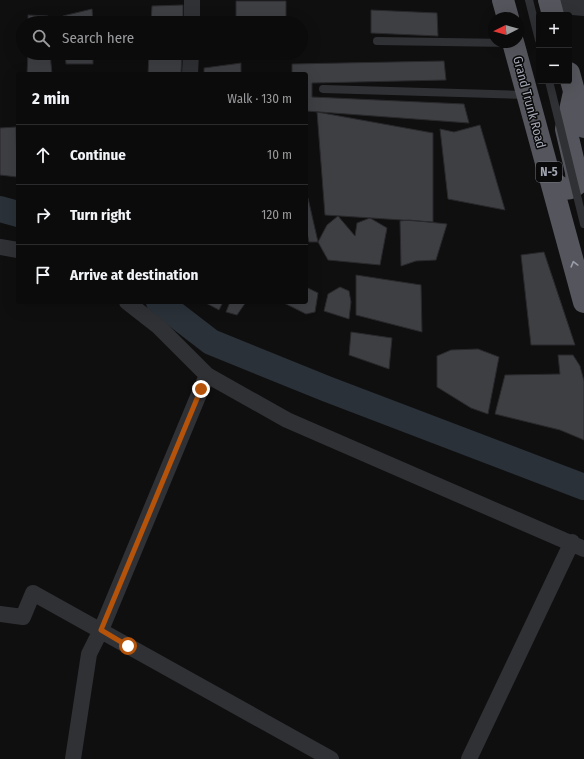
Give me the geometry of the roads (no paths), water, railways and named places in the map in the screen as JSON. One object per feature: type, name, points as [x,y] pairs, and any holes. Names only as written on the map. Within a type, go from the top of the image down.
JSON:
[{"type":"highway","points":[[503,0],[506,12]]},
{"type":"highway","name":"Grand Trunk Road","points":[[514,48],[584,302]]},
{"type":"highway","points":[[576,90],[584,127]]},
{"type":"highway","points":[[551,179],[557,186],[563,189],[570,189],[577,184],[576,172],[566,129],[576,90]]},
{"type":"street","points":[[192,0],[192,16]]},
{"type":"street","points":[[550,7],[584,8]]},
{"type":"street","points":[[190,72],[191,60]]},
{"type":"street","points":[[0,247],[16,250]]},
{"type":"street","points":[[129,304],[159,328],[207,375],[287,420],[578,545],[469,759]]},
{"type":"street","points":[[73,759],[89,654],[101,630],[207,375]]},
{"type":"street","points":[[0,614],[22,617],[33,593],[331,759]]},
{"type":"lane","points":[[529,0],[536,28]]},
{"type":"lane","points":[[376,41],[488,43]]},
{"type":"lane","points":[[550,84],[584,224]]},
{"type":"lane","points":[[323,89],[528,95]]},
{"type":"waterway","points":[[0,209],[16,213]]},
{"type":"waterway","points":[[162,304],[211,342],[327,389],[584,487]]}]
